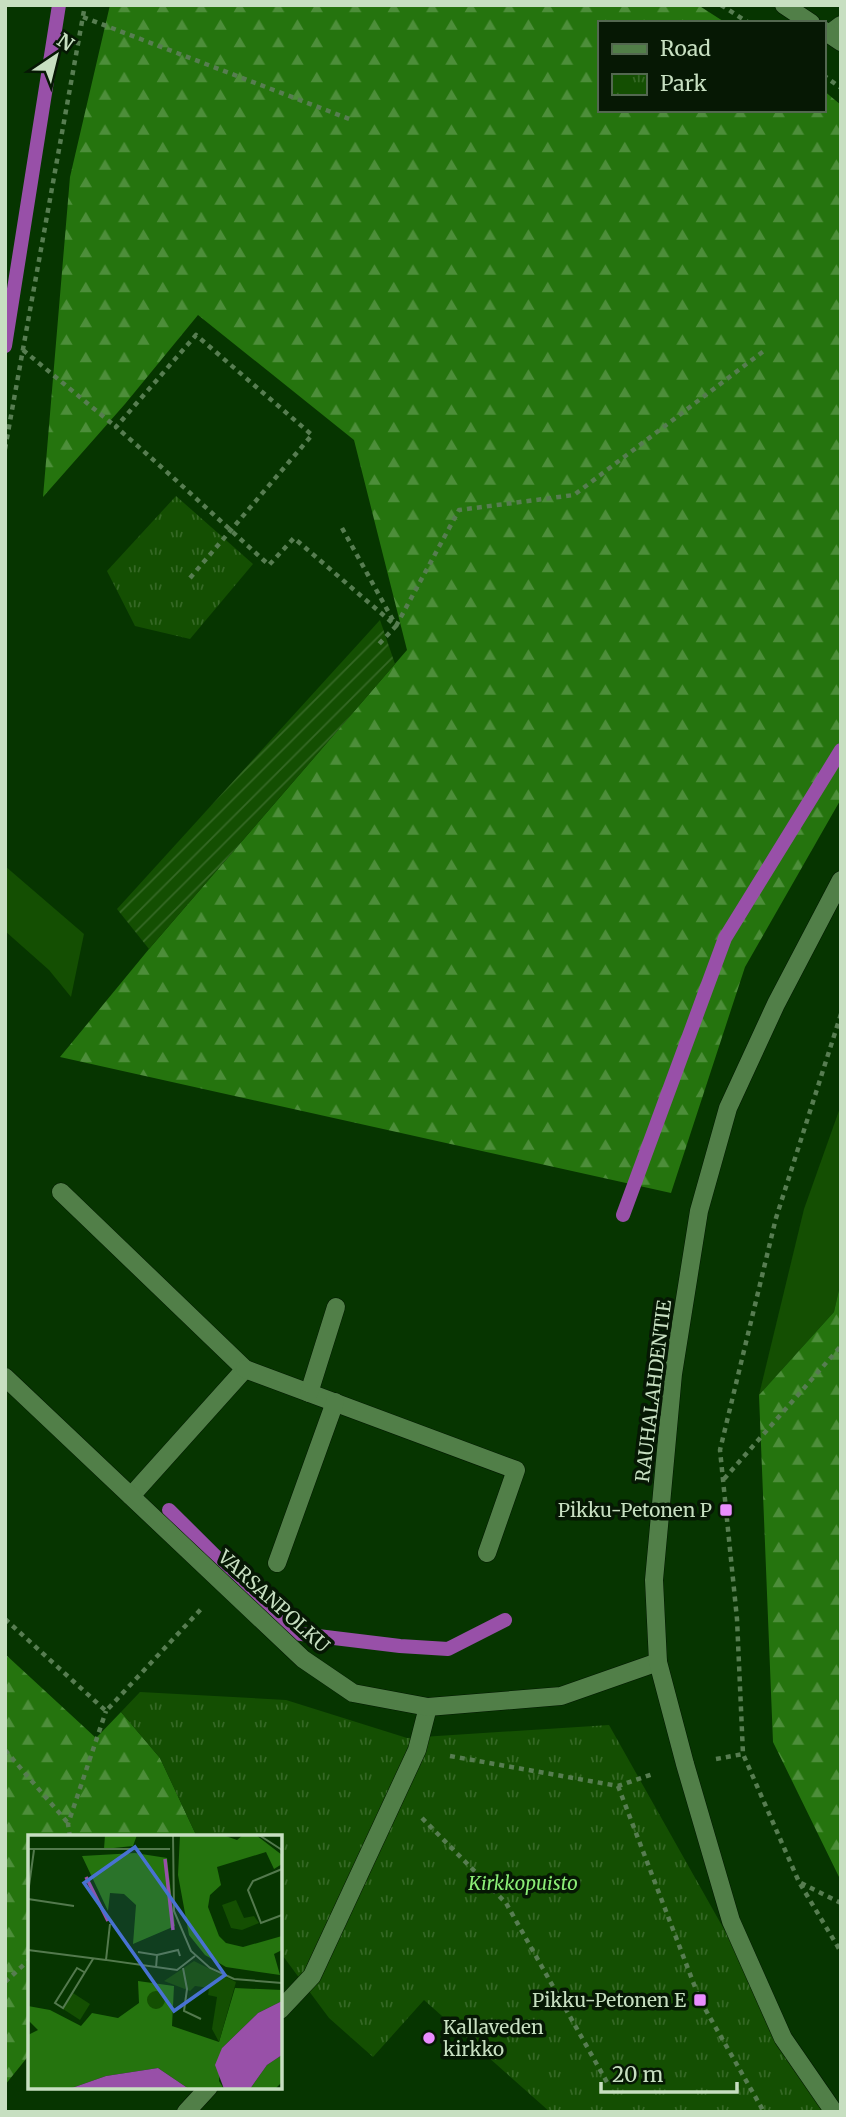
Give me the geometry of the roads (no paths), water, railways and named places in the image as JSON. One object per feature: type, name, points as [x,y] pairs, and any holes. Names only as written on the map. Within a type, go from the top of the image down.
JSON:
[{"type":"main road","points":[[784,5],[808,21]]},
{"type":"main road","name":"RAUHALAHDENTIE","points":[[834,2112],[782,2038],[731,1921],[658,1662],[654,1580],[673,1374],[699,1211],[728,1108],[776,1004],[841,880]]},
{"type":"main road","points":[[61,1192],[245,1369],[516,1470],[487,1553]]},
{"type":"main road","points":[[309,1393],[336,1307]]},
{"type":"main road","points":[[131,1496],[245,1369]]},
{"type":"main road","name":"VARSANPOLKU","points":[[5,1377],[303,1659],[354,1693],[428,1707],[561,1696],[658,1662]]},
{"type":"main road","points":[[277,1563],[335,1402]]},
{"type":"main road","points":[[282,2008],[312,1976],[417,1750],[428,1707]]},
{"type":"main road","points":[[186,2112],[207,2089]]},
{"type":"waterway","points":[[5,346],[59,5]]},
{"type":"waterway","points":[[623,1215],[725,938],[841,750]]},
{"type":"waterway","points":[[169,1510],[293,1633],[448,1649],[505,1620]]},
{"type":"place","name":"Pikku-Petonen P","points":[[726,1510]]},
{"type":"place","name":"Pikku-Petonen E","points":[[700,2000]]},
{"type":"place","name":"Kallaveden kirkko","points":[[429,2038]]},
{"type":"park label","name":"Kirkkopuisto","points":[[523,1883]]}]
